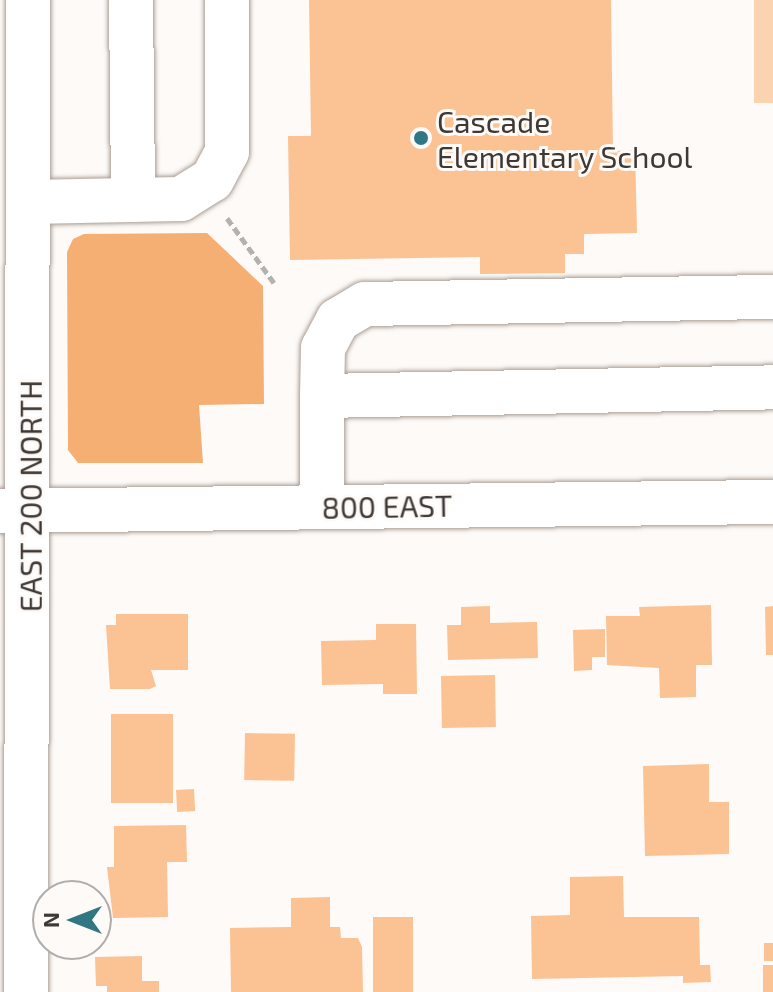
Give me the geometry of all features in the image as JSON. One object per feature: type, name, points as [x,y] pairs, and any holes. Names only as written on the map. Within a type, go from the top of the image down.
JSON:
[{"type":"street","name":"EAST 200 NORTH","points":[[26,992],[14,511],[29,202],[28,0]]},
{"type":"street","points":[[131,0],[133,200]]},
{"type":"street","points":[[29,202],[181,199],[212,180],[227,152],[227,0]]},
{"type":"street","points":[[322,507],[323,348],[338,320],[365,304],[773,297]]},
{"type":"street","points":[[322,396],[773,387]]},
{"type":"street","name":"800 EAST","points":[[14,511],[773,502]]},
{"type":"path","points":[[222,210],[274,283]]},
{"type":"shaded area","points":[[754,0],[773,0],[773,103],[754,103]]},
{"type":"shaded area","points":[[207,233],[263,286],[264,404],[199,405],[203,463],[78,463],[68,450],[67,252],[73,239],[84,234]]},
{"type":"building","name":"Cascade Elementary School","points":[[309,0],[611,0],[613,151],[635,150],[637,233],[584,234],[584,254],[565,254],[565,273],[480,274],[480,257],[290,260],[288,136],[311,136]]},
{"type":"building","points":[[711,605],[712,665],[696,665],[696,697],[660,698],[659,668],[607,665],[606,616],[640,616],[639,607]]},
{"type":"building","points":[[490,606],[490,623],[537,622],[538,658],[448,660],[447,625],[461,625],[461,607]]},
{"type":"building","points":[[773,606],[773,655],[766,655],[765,607]]},
{"type":"building","points":[[116,614],[188,614],[188,670],[151,670],[156,686],[150,689],[110,689],[106,625],[116,625]]},
{"type":"building","points":[[376,624],[416,624],[417,694],[383,694],[383,684],[322,685],[321,641],[376,640]]},
{"type":"building","points":[[605,629],[605,657],[592,657],[592,670],[574,671],[573,630]]},
{"type":"building","points":[[495,675],[496,727],[442,728],[441,676]]},
{"type":"building","points":[[111,714],[173,714],[173,803],[111,803]]},
{"type":"building","points":[[245,733],[295,734],[294,781],[244,780]]},
{"type":"building","points":[[709,764],[709,802],[729,802],[729,854],[645,856],[643,766]]},
{"type":"building","points":[[194,789],[195,811],[177,812],[176,790]]},
{"type":"building","points":[[186,825],[187,862],[167,862],[168,917],[113,918],[112,880],[109,880],[107,867],[114,867],[114,826]]},
{"type":"building","points":[[623,876],[624,917],[699,917],[700,965],[710,965],[711,982],[683,983],[683,976],[532,979],[531,916],[570,915],[570,877]]},
{"type":"building","points":[[330,897],[330,927],[340,927],[341,938],[358,938],[362,947],[363,992],[231,992],[230,928],[291,927],[291,898]]},
{"type":"building","points":[[373,917],[413,917],[413,992],[373,992]]},
{"type":"building","points":[[764,943],[773,943],[773,961],[764,961]]},
{"type":"building","points":[[142,956],[142,981],[159,981],[159,992],[107,992],[107,986],[96,986],[95,960],[112,960],[112,957]]},
{"type":"building","points":[[763,965],[773,965],[773,992],[763,992]]},
{"type":"place","name":"Cascade Elementary School","points":[[421,138]]}]
